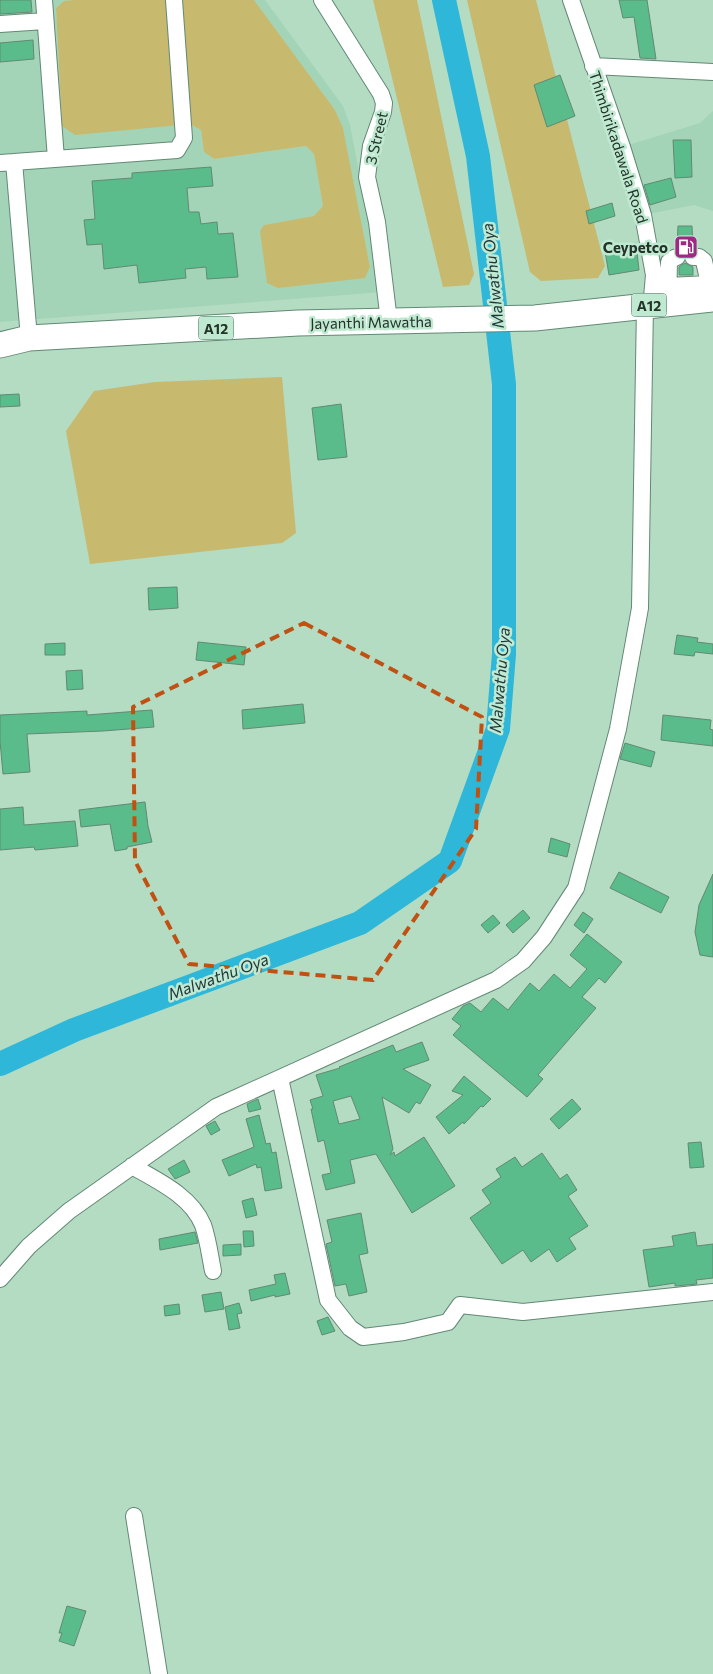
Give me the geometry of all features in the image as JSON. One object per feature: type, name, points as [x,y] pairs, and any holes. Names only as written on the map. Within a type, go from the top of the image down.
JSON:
[{"type":"highway","name":"Jayanthi Mawatha","points":[[0,345],[29,338],[298,323],[535,318],[585,313],[658,298],[710,294]]},
{"type":"highway","name":"Jayanthi Mawatha","points":[[0,334],[29,338]]},
{"type":"street","points":[[44,0],[56,159]]},
{"type":"street","points":[[29,338],[7,163],[177,150],[184,138],[174,0]]},
{"type":"street","name":"3 Street","points":[[322,0],[381,94],[384,103],[383,112],[371,146],[367,177],[378,222],[396,321]]},
{"type":"street","name":"Thimbirikadawala Road","points":[[571,0],[644,216],[658,298]]},
{"type":"street","points":[[0,24],[45,21]]},
{"type":"street","points":[[593,66],[713,72]]},
{"type":"street","points":[[0,1279],[29,1246],[69,1211],[216,1107],[496,980],[523,961],[544,937],[576,888],[618,729],[640,608],[658,298],[669,262],[674,258],[699,257],[704,261],[710,294]]},
{"type":"street","points":[[280,1078],[328,1300],[350,1328],[362,1337],[404,1332],[448,1322],[460,1305],[524,1312],[713,1292]]},
{"type":"street","points":[[132,1166],[165,1184],[194,1208],[203,1226],[213,1271]]},
{"type":"street","points":[[134,1516],[159,1674]]},
{"type":"highlighted area","points":[[304,623],[482,717],[476,829],[373,980],[189,964],[135,861],[133,707]]},
{"type":"shaded area","points":[[0,0],[74,0],[64,1],[56,8],[62,126],[190,124],[201,130],[204,152],[214,159],[306,146],[314,154],[323,206],[314,216],[264,225],[365,278],[370,267],[343,128],[335,110],[254,0],[265,0],[343,106],[350,125],[382,292],[0,322]]},
{"type":"shaded area","points":[[254,0],[335,110],[343,128],[370,267],[365,278],[278,288],[267,283],[260,231],[264,225],[314,216],[323,206],[314,154],[306,146],[214,159],[204,152],[201,130],[190,124],[75,135],[62,126],[56,8],[64,1]]},
{"type":"shaded area","points":[[373,0],[417,0],[474,274],[469,285],[443,287]]},
{"type":"shaded area","points":[[467,0],[536,0],[605,266],[598,278],[541,281],[530,272]]},
{"type":"shaded area","points":[[713,111],[713,211],[694,205],[643,215],[622,147],[700,123]]},
{"type":"shaded area","points":[[282,377],[296,533],[282,543],[90,564],[66,431],[94,391],[155,382]]},
{"type":"building","points":[[0,0],[31,0],[32,12],[0,14]]},
{"type":"building","points":[[619,0],[647,0],[656,59],[640,58],[634,17],[623,18]]},
{"type":"building","points":[[33,40],[34,59],[0,62],[0,43]]},
{"type":"building","points":[[560,75],[575,116],[547,127],[534,85]]},
{"type":"building","points":[[673,140],[691,140],[692,177],[675,178]]},
{"type":"building","points":[[211,167],[213,186],[187,188],[189,212],[199,212],[201,224],[217,222],[218,234],[233,233],[238,277],[207,279],[206,267],[185,269],[186,278],[139,283],[137,265],[104,269],[102,244],[87,245],[84,220],[95,219],[92,181],[132,178],[132,173]]},
{"type":"building","points":[[671,178],[676,197],[650,205],[644,185]]},
{"type":"building","points":[[612,203],[615,216],[589,224],[586,211]]},
{"type":"building","points":[[678,226],[692,226],[693,247],[685,251],[677,247]]},
{"type":"building","points":[[636,243],[639,270],[609,275],[605,251],[624,248],[624,245]]},
{"type":"building","points":[[685,263],[693,267],[693,275],[679,275],[679,267]]},
{"type":"building","points":[[19,394],[20,406],[0,407],[0,395]]},
{"type":"building","points":[[341,404],[347,457],[318,460],[312,408]]},
{"type":"building","points":[[177,587],[178,608],[149,610],[148,588]]},
{"type":"building","points":[[677,635],[698,638],[697,642],[713,644],[713,654],[695,652],[694,656],[674,654]]},
{"type":"building","points":[[198,642],[246,647],[244,665],[196,660]]},
{"type":"building","points":[[65,643],[65,655],[45,655],[45,644]]},
{"type":"building","points":[[82,670],[83,689],[67,690],[66,671]]},
{"type":"building","points":[[303,704],[305,723],[243,729],[242,710]]},
{"type":"building","points":[[152,710],[154,727],[27,734],[30,772],[3,774],[0,715],[87,711],[87,715]]},
{"type":"building","points":[[663,715],[711,720],[710,729],[713,730],[713,746],[661,740]]},
{"type":"building","points":[[625,743],[655,752],[651,767],[620,759]]},
{"type":"building","points":[[145,802],[152,842],[115,851],[110,824],[81,827],[79,810]]},
{"type":"building","points":[[23,807],[24,825],[75,821],[78,846],[35,850],[34,847],[0,850],[0,809]]},
{"type":"building","points":[[551,838],[570,844],[567,857],[548,852]]},
{"type":"building","points":[[619,872],[669,897],[661,913],[610,888]]},
{"type":"building","points":[[713,874],[713,957],[700,955],[695,932],[699,905]]},
{"type":"building","points":[[523,910],[530,918],[513,933],[506,925]]},
{"type":"building","points":[[583,912],[593,919],[584,933],[574,925]]},
{"type":"building","points":[[493,915],[500,923],[488,933],[481,925]]},
{"type":"building","points":[[587,934],[622,962],[605,983],[599,978],[582,997],[596,1008],[538,1075],[543,1079],[527,1097],[453,1035],[461,1026],[452,1019],[463,1006],[470,1003],[481,1012],[493,998],[508,1010],[530,983],[539,991],[554,974],[570,988],[587,969],[570,955]]},
{"type":"building","points":[[422,1042],[429,1060],[403,1069],[431,1085],[420,1104],[416,1102],[409,1113],[382,1097],[393,1149],[390,1155],[394,1152],[395,1156],[424,1137],[455,1186],[412,1213],[376,1154],[350,1160],[355,1183],[326,1190],[322,1175],[331,1173],[324,1140],[318,1142],[310,1100],[323,1096],[316,1075],[340,1068],[393,1045],[396,1052]],"holes":[[[351,1096],[360,1119],[339,1124],[333,1101]]]},
{"type":"building","points":[[464,1076],[491,1099],[483,1107],[481,1106],[464,1124],[463,1122],[449,1134],[436,1117],[463,1095],[452,1091]]},
{"type":"building","points":[[258,1099],[261,1109],[249,1112],[247,1104]]},
{"type":"building","points":[[572,1099],[581,1109],[559,1129],[550,1119]]},
{"type":"building","points":[[259,1115],[266,1144],[270,1143],[272,1153],[276,1152],[282,1188],[265,1191],[261,1167],[257,1168],[256,1164],[229,1176],[222,1160],[254,1147],[246,1119]]},
{"type":"building","points":[[215,1121],[220,1130],[211,1135],[206,1126]]},
{"type":"building","points":[[701,1142],[704,1167],[690,1168],[688,1143]]},
{"type":"building","points":[[542,1153],[560,1179],[567,1174],[577,1190],[568,1196],[588,1226],[569,1238],[576,1249],[557,1262],[549,1249],[531,1262],[523,1250],[502,1264],[470,1218],[491,1203],[482,1190],[501,1177],[496,1169],[515,1157],[522,1167]]},
{"type":"building","points":[[184,1160],[190,1172],[175,1179],[168,1169]]},
{"type":"building","points":[[253,1198],[257,1215],[246,1218],[242,1201]]},
{"type":"building","points":[[361,1213],[368,1253],[359,1255],[367,1292],[349,1296],[346,1284],[335,1286],[326,1244],[332,1242],[327,1220]]},
{"type":"building","points":[[243,1231],[253,1231],[254,1246],[244,1247]]},
{"type":"building","points":[[195,1232],[198,1243],[160,1250],[159,1239]]},
{"type":"building","points":[[695,1232],[697,1246],[713,1244],[713,1278],[696,1280],[697,1284],[675,1286],[675,1283],[649,1287],[643,1250],[674,1246],[672,1236]]},
{"type":"building","points":[[241,1244],[241,1255],[223,1256],[223,1245]]},
{"type":"building","points":[[285,1273],[290,1294],[275,1297],[275,1295],[251,1301],[249,1290],[276,1284],[274,1275]]},
{"type":"building","points":[[221,1292],[224,1309],[205,1312],[202,1295]]},
{"type":"building","points":[[239,1303],[242,1313],[237,1314],[240,1328],[229,1330],[225,1307]]},
{"type":"building","points":[[179,1304],[180,1314],[165,1316],[164,1306]]},
{"type":"building","points":[[328,1317],[335,1331],[322,1335],[317,1321]]},
{"type":"building","points":[[67,1606],[86,1611],[74,1646],[59,1641],[62,1633],[59,1633]]},
{"type":"waterway","name":"Malwathu Oya","points":[[0,1064],[74,1030],[360,923],[450,861],[498,729],[504,654],[504,384],[478,156],[444,0]]},
{"type":"place","name":"Ceypetco","points":[[686,247]]}]
